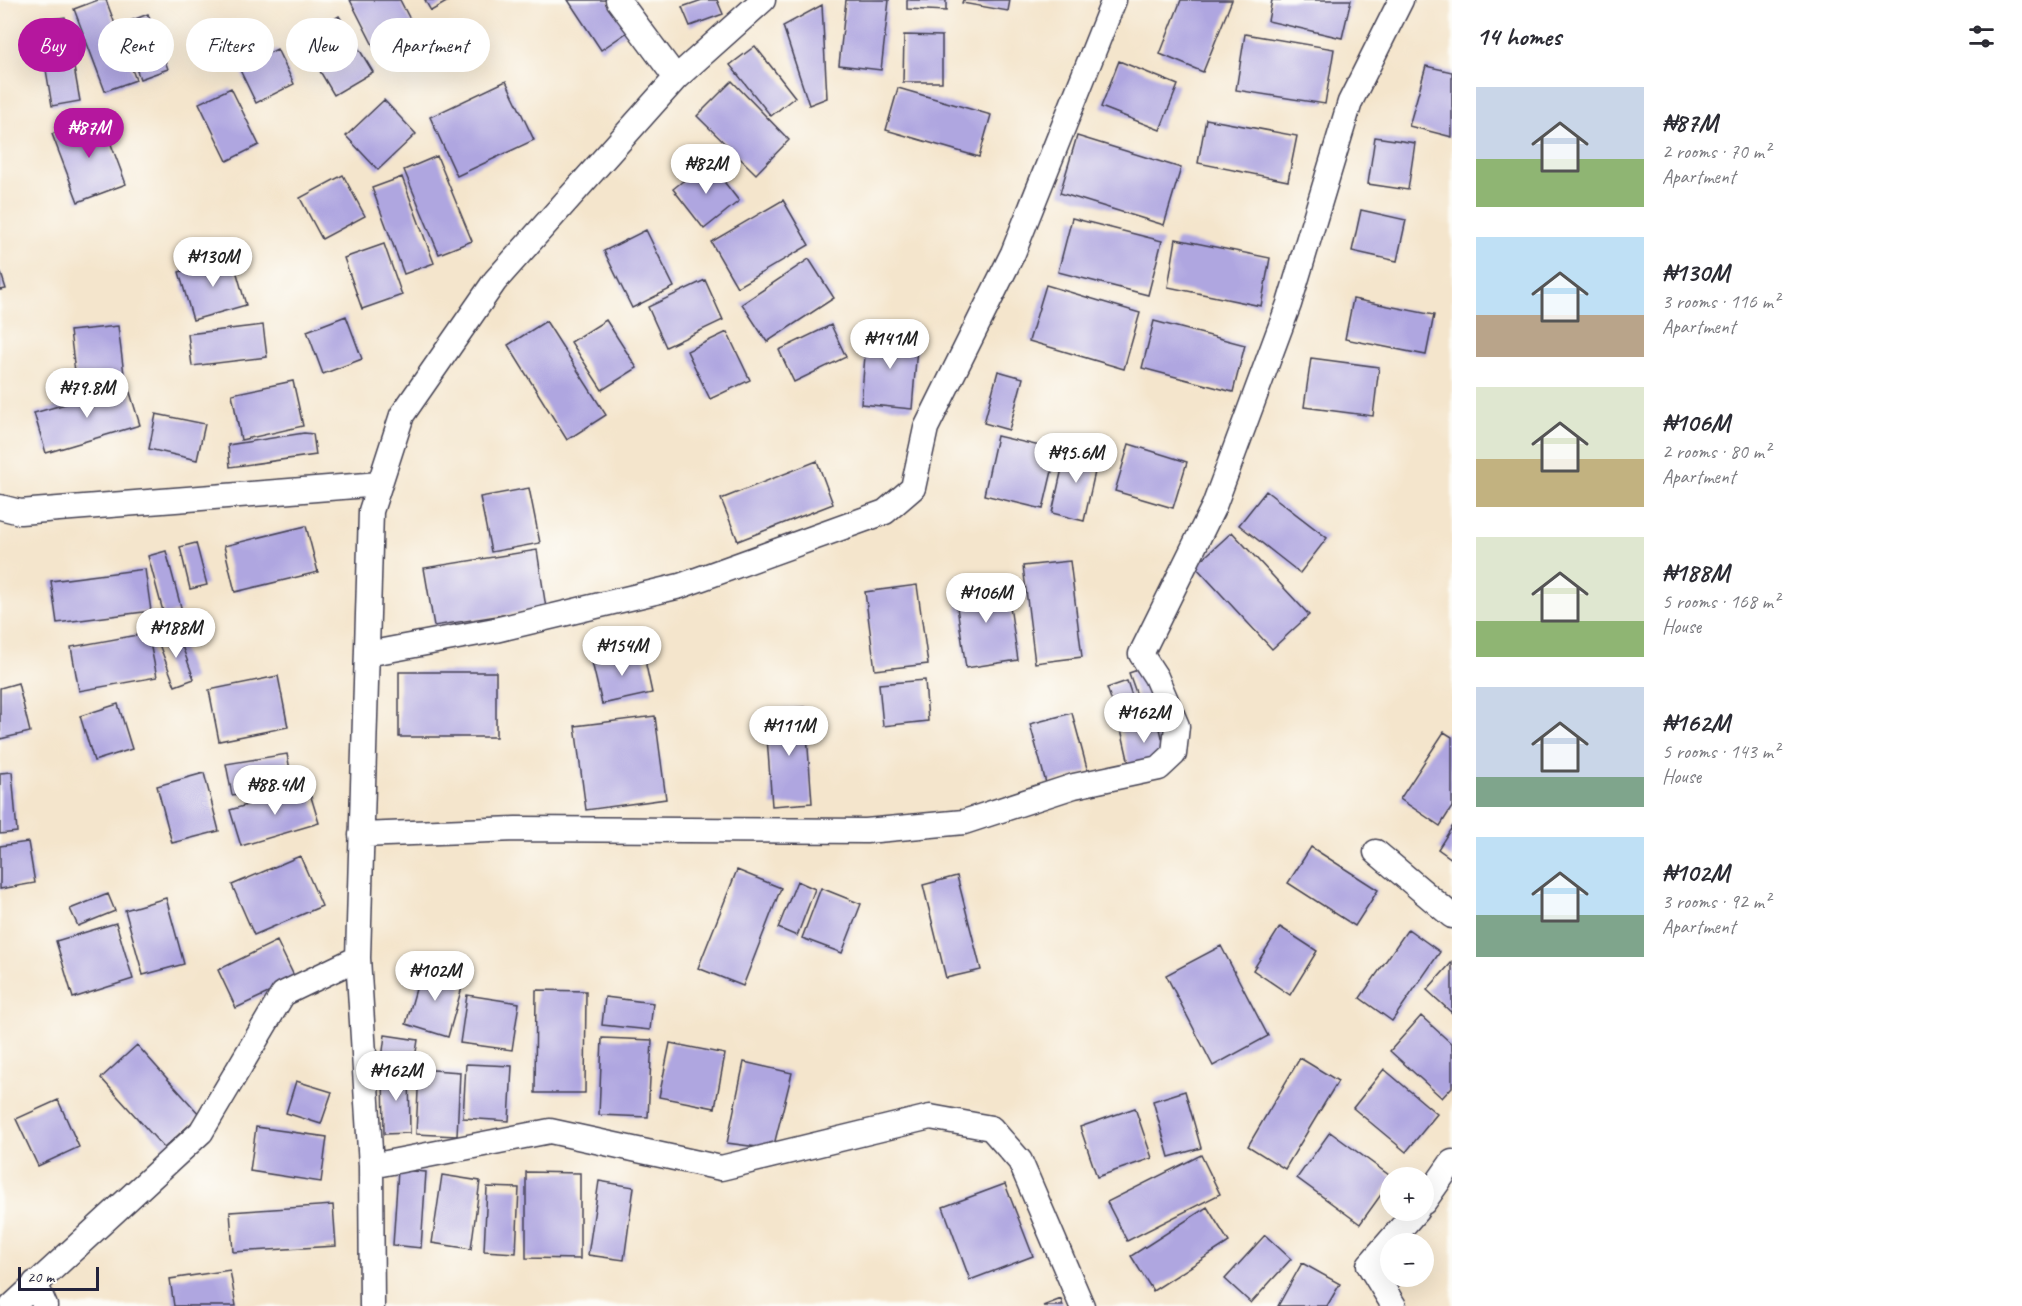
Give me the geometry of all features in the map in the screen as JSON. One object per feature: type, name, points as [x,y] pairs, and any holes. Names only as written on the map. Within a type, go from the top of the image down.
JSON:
[{"type":"street","points":[[618,0],[676,78]]},
{"type":"street","points":[[372,1306],[370,1166],[358,958],[371,511],[402,415],[495,281],[676,78],[763,0]]},
{"type":"street","points":[[367,654],[495,630],[680,586],[885,512],[913,488],[926,428],[1013,253],[1114,0]]},
{"type":"street","points":[[361,836],[516,829],[877,830],[964,822],[1074,786],[1159,768],[1174,754],[1177,726],[1156,677],[1141,654],[1214,506],[1289,304],[1350,102],[1401,0]]},
{"type":"street","points":[[0,507],[20,512],[380,484]]},
{"type":"street","points":[[1376,852],[1452,916]]},
{"type":"street","points":[[12,1306],[201,1132],[283,994],[358,958]]},
{"type":"street","points":[[370,1166],[550,1131],[721,1168],[930,1117],[991,1128],[1020,1161],[1082,1306]]},
{"type":"street","points":[[1434,1188],[1452,1162]]},
{"type":"street","points":[[1394,1306],[1369,1265],[1408,1221]]},
{"type":"street","points":[[35,1283],[45,1306]]},
{"type":"building","points":[[98,0],[106,0],[113,18],[98,18],[98,72],[133,72],[136,80],[105,91],[86,41],[86,18],[77,18],[74,9]]},
{"type":"building","points":[[350,0],[400,0],[409,18],[370,18],[370,39]]},
{"type":"building","points":[[425,0],[450,0],[431,11]]},
{"type":"building","points":[[568,0],[608,0],[629,31],[601,50]]},
{"type":"building","points":[[702,0],[717,0],[723,14],[690,26],[682,7]]},
{"type":"building","points":[[846,0],[889,0],[881,70],[839,65]]},
{"type":"building","points":[[907,0],[946,0],[946,11],[907,9]]},
{"type":"building","points":[[963,0],[1010,0],[1008,11],[962,3]]},
{"type":"building","points":[[1181,0],[1232,0],[1203,72],[1160,54]]},
{"type":"building","points":[[1272,0],[1351,0],[1342,38],[1268,21]]},
{"type":"building","points":[[822,5],[827,98],[809,105],[783,26]]},
{"type":"building","points":[[148,14],[149,18],[138,18]]},
{"type":"building","points":[[1245,34],[1334,49],[1325,104],[1236,90]]},
{"type":"building","points":[[904,35],[942,36],[942,82],[903,82]]},
{"type":"building","points":[[755,46],[795,97],[771,116],[730,65]]},
{"type":"building","points":[[358,47],[370,67],[370,72],[373,72],[334,95],[320,72],[358,72]]},
{"type":"building","points":[[277,49],[286,72],[288,72],[294,84],[256,103],[241,72],[274,72],[274,50]]},
{"type":"building","points":[[1119,61],[1178,85],[1160,130],[1101,107]]},
{"type":"building","points":[[1426,66],[1452,72],[1452,137],[1409,126]]},
{"type":"building","points":[[46,72],[75,72],[80,101],[52,106]]},
{"type":"building","points":[[137,72],[160,72],[140,79]]},
{"type":"building","points":[[506,81],[534,140],[457,176],[430,117]]},
{"type":"building","points":[[732,81],[789,140],[756,174],[697,116]]},
{"type":"building","points":[[231,88],[259,145],[227,161],[199,103]]},
{"type":"building","points":[[898,88],[991,115],[979,157],[886,130]]},
{"type":"building","points":[[384,100],[416,134],[378,170],[346,136]]},
{"type":"building","points":[[100,115],[126,184],[78,202],[52,134]]},
{"type":"building","points":[[1206,119],[1297,136],[1288,181],[1198,163]]},
{"type":"building","points":[[1077,136],[1181,168],[1164,225],[1060,193]]},
{"type":"building","points":[[1375,137],[1415,143],[1408,190],[1368,184]]},
{"type":"building","points":[[437,156],[472,241],[439,254],[404,170]]},
{"type":"building","points":[[708,161],[739,201],[704,229],[673,189]]},
{"type":"building","points":[[343,175],[365,216],[322,239],[300,198]]},
{"type":"building","points":[[402,177],[434,263],[404,274],[372,188]]},
{"type":"building","points":[[783,200],[809,245],[737,287],[711,242]]},
{"type":"building","points":[[1361,210],[1406,220],[1397,261],[1352,251]]},
{"type":"building","points":[[1072,218],[1162,241],[1148,295],[1058,272]]},
{"type":"building","points":[[646,230],[674,287],[632,308],[604,251]]},
{"type":"building","points":[[1176,239],[1270,258],[1261,306],[1168,287]]},
{"type":"building","points":[[384,244],[402,295],[362,309],[344,258]]},
{"type":"building","points":[[232,256],[246,305],[193,320],[179,272]]},
{"type":"building","points":[[809,259],[834,298],[767,342],[742,304]]},
{"type":"building","points":[[0,270],[6,289],[0,290]]},
{"type":"building","points":[[705,280],[723,320],[666,347],[648,307]]},
{"type":"building","points":[[1046,285],[1140,313],[1124,369],[1029,341]]},
{"type":"building","points":[[1353,299],[1434,315],[1426,355],[1345,339]]},
{"type":"building","points":[[346,316],[362,359],[323,374],[307,331]]},
{"type":"building","points":[[606,320],[637,368],[602,390],[571,342]]},
{"type":"building","points":[[546,321],[606,415],[567,440],[508,345]]},
{"type":"building","points":[[1154,321],[1245,345],[1233,392],[1142,368]]},
{"type":"building","points":[[263,325],[267,357],[192,366],[188,334]]},
{"type":"building","points":[[831,325],[846,357],[794,382],[779,350]]},
{"type":"building","points":[[118,326],[125,382],[77,388],[70,331]]},
{"type":"building","points":[[867,331],[918,335],[912,409],[861,404]]},
{"type":"building","points":[[727,332],[750,380],[710,399],[687,351]]},
{"type":"building","points":[[1311,358],[1379,367],[1373,416],[1304,407]]},
{"type":"building","points":[[998,371],[1023,378],[1009,430],[984,423]]},
{"type":"building","points":[[293,381],[303,426],[241,440],[232,394]]},
{"type":"building","points":[[128,386],[140,425],[46,453],[34,413]]},
{"type":"building","points":[[156,414],[205,424],[197,460],[149,449]]},
{"type":"building","points":[[304,433],[313,434],[316,455],[230,467],[228,445]]},
{"type":"building","points":[[997,436],[1057,450],[1043,509],[984,495]]},
{"type":"building","points":[[1129,444],[1187,462],[1173,508],[1115,491]]},
{"type":"building","points":[[1067,446],[1099,454],[1084,521],[1052,513]]},
{"type":"building","points":[[817,461],[833,504],[738,541],[721,499]]},
{"type":"building","points":[[529,488],[540,543],[491,552],[480,497]]},
{"type":"building","points":[[1266,491],[1327,538],[1300,573],[1239,525]]},
{"type":"building","points":[[306,526],[318,572],[235,592],[224,546]]},
{"type":"building","points":[[1232,532],[1309,615],[1272,649],[1195,566]]},
{"type":"building","points":[[196,543],[207,585],[190,589],[180,547]]},
{"type":"building","points":[[537,550],[546,608],[434,626],[424,568]]},
{"type":"building","points":[[166,551],[182,611],[164,615],[148,556]]},
{"type":"building","points":[[1070,561],[1082,657],[1035,663],[1023,566]]},
{"type":"building","points":[[145,569],[151,611],[57,623],[51,581]]},
{"type":"building","points":[[1006,579],[1018,660],[966,668],[954,587]]},
{"type":"building","points":[[917,585],[928,664],[875,670],[865,592]]},
{"type":"building","points":[[177,632],[194,679],[175,686],[157,639]]},
{"type":"building","points":[[148,633],[157,677],[79,691],[71,647]]},
{"type":"building","points":[[643,651],[652,693],[602,704],[592,662]]},
{"type":"building","points":[[1146,667],[1160,709],[1144,715],[1129,673]]},
{"type":"building","points":[[399,672],[496,672],[496,737],[399,737]]},
{"type":"building","points":[[278,676],[288,727],[219,741],[209,690]]},
{"type":"building","points":[[925,680],[928,721],[883,726],[879,684]]},
{"type":"building","points":[[1127,681],[1139,716],[1120,724],[1107,688]]},
{"type":"building","points":[[18,683],[30,732],[0,739],[0,688]]},
{"type":"building","points":[[118,704],[132,749],[94,761],[80,716]]},
{"type":"building","points":[[805,707],[812,803],[772,806],[765,710]]},
{"type":"building","points":[[1072,713],[1088,772],[1046,783],[1030,724]]},
{"type":"building","points":[[655,716],[666,799],[586,810],[575,726]]},
{"type":"building","points":[[1158,720],[1167,759],[1130,768],[1121,729]]},
{"type":"building","points":[[1444,732],[1452,737],[1452,807],[1440,826],[1400,799]]},
{"type":"building","points":[[287,754],[293,786],[232,795],[226,764]]},
{"type":"building","points":[[12,772],[17,832],[0,834],[0,773]]},
{"type":"building","points":[[204,773],[219,831],[172,843],[157,786]]},
{"type":"building","points":[[308,787],[319,823],[241,846],[230,810]]},
{"type":"building","points":[[1452,827],[1452,859],[1438,849]]},
{"type":"building","points":[[28,842],[35,883],[0,889],[0,846]]},
{"type":"building","points":[[1311,847],[1378,890],[1355,926],[1288,883]]},
{"type":"building","points":[[300,856],[322,906],[254,935],[232,885]]},
{"type":"building","points":[[737,870],[781,888],[743,986],[698,968]]},
{"type":"building","points":[[957,876],[981,970],[946,978],[923,885]]},
{"type":"building","points":[[797,881],[815,889],[797,936],[778,928]]},
{"type":"building","points":[[821,888],[861,904],[842,953],[802,938]]},
{"type":"building","points":[[108,894],[115,911],[78,926],[70,909]]},
{"type":"building","points":[[166,898],[184,964],[143,975],[125,910]]},
{"type":"building","points":[[116,923],[133,979],[73,998],[56,941]]},
{"type":"building","points":[[1280,927],[1317,951],[1290,995],[1253,970]]},
{"type":"building","points":[[1408,929],[1440,952],[1392,1021],[1360,998]]},
{"type":"building","points":[[277,941],[296,980],[236,1008],[218,970]]},
{"type":"building","points":[[1221,946],[1268,1036],[1213,1066],[1166,975]]},
{"type":"building","points":[[1452,962],[1452,1013],[1427,990]]},
{"type":"building","points":[[422,968],[464,980],[448,1037],[406,1024]]},
{"type":"building","points":[[536,990],[586,991],[585,1093],[535,1093]]},
{"type":"building","points":[[467,995],[519,1003],[512,1050],[460,1043]]},
{"type":"building","points":[[605,997],[653,1003],[650,1030],[602,1025]]},
{"type":"building","points":[[1421,1016],[1452,1044],[1452,1087],[1442,1098],[1390,1051]]},
{"type":"building","points":[[385,1035],[418,1040],[414,1064],[382,1059]]},
{"type":"building","points":[[602,1038],[652,1040],[648,1117],[599,1115]]},
{"type":"building","points":[[670,1043],[725,1054],[715,1108],[659,1097]]},
{"type":"building","points":[[137,1045],[200,1115],[164,1148],[101,1078]]},
{"type":"building","points":[[1300,1058],[1338,1081],[1285,1169],[1248,1146]]},
{"type":"building","points":[[744,1062],[792,1073],[773,1149],[727,1143]]},
{"type":"building","points":[[466,1064],[512,1066],[509,1121],[463,1118]]},
{"type":"building","points":[[419,1069],[460,1072],[457,1136],[416,1134]]},
{"type":"building","points":[[1384,1069],[1437,1114],[1406,1152],[1353,1108]]},
{"type":"building","points":[[409,1071],[410,1133],[384,1134],[383,1072]]},
{"type":"building","points":[[296,1081],[332,1092],[321,1124],[286,1113]]},
{"type":"building","points":[[1185,1091],[1201,1148],[1169,1157],[1153,1101]]},
{"type":"building","points":[[58,1100],[79,1147],[38,1166],[16,1119]]},
{"type":"building","points":[[1135,1108],[1152,1158],[1097,1177],[1080,1127]]},
{"type":"building","points":[[256,1127],[327,1137],[321,1182],[250,1171]]},
{"type":"building","points":[[1330,1132],[1380,1169],[1380,1196],[1360,1224],[1297,1178]]},
{"type":"building","points":[[1201,1155],[1220,1194],[1127,1241],[1107,1202]]},
{"type":"building","points":[[398,1170],[426,1172],[421,1248],[393,1245]]},
{"type":"building","points":[[526,1172],[580,1173],[580,1259],[526,1258]]},
{"type":"building","points":[[442,1175],[480,1181],[471,1249],[432,1243]]},
{"type":"building","points":[[599,1181],[634,1187],[624,1260],[588,1255]]},
{"type":"building","points":[[1005,1184],[1033,1256],[970,1280],[943,1207]]},
{"type":"building","points":[[487,1187],[519,1188],[516,1253],[484,1251]]},
{"type":"building","points":[[333,1205],[336,1246],[233,1252],[230,1212]]},
{"type":"building","points":[[1207,1207],[1229,1242],[1153,1291],[1131,1256]]},
{"type":"building","points":[[1265,1235],[1291,1259],[1251,1303],[1225,1279]]},
{"type":"building","points":[[1302,1263],[1340,1284],[1327,1306],[1278,1306]]},
{"type":"building","points":[[230,1270],[236,1306],[174,1306],[170,1279]]},
{"type":"building","points":[[1061,1299],[1063,1306],[1043,1306]]}]
